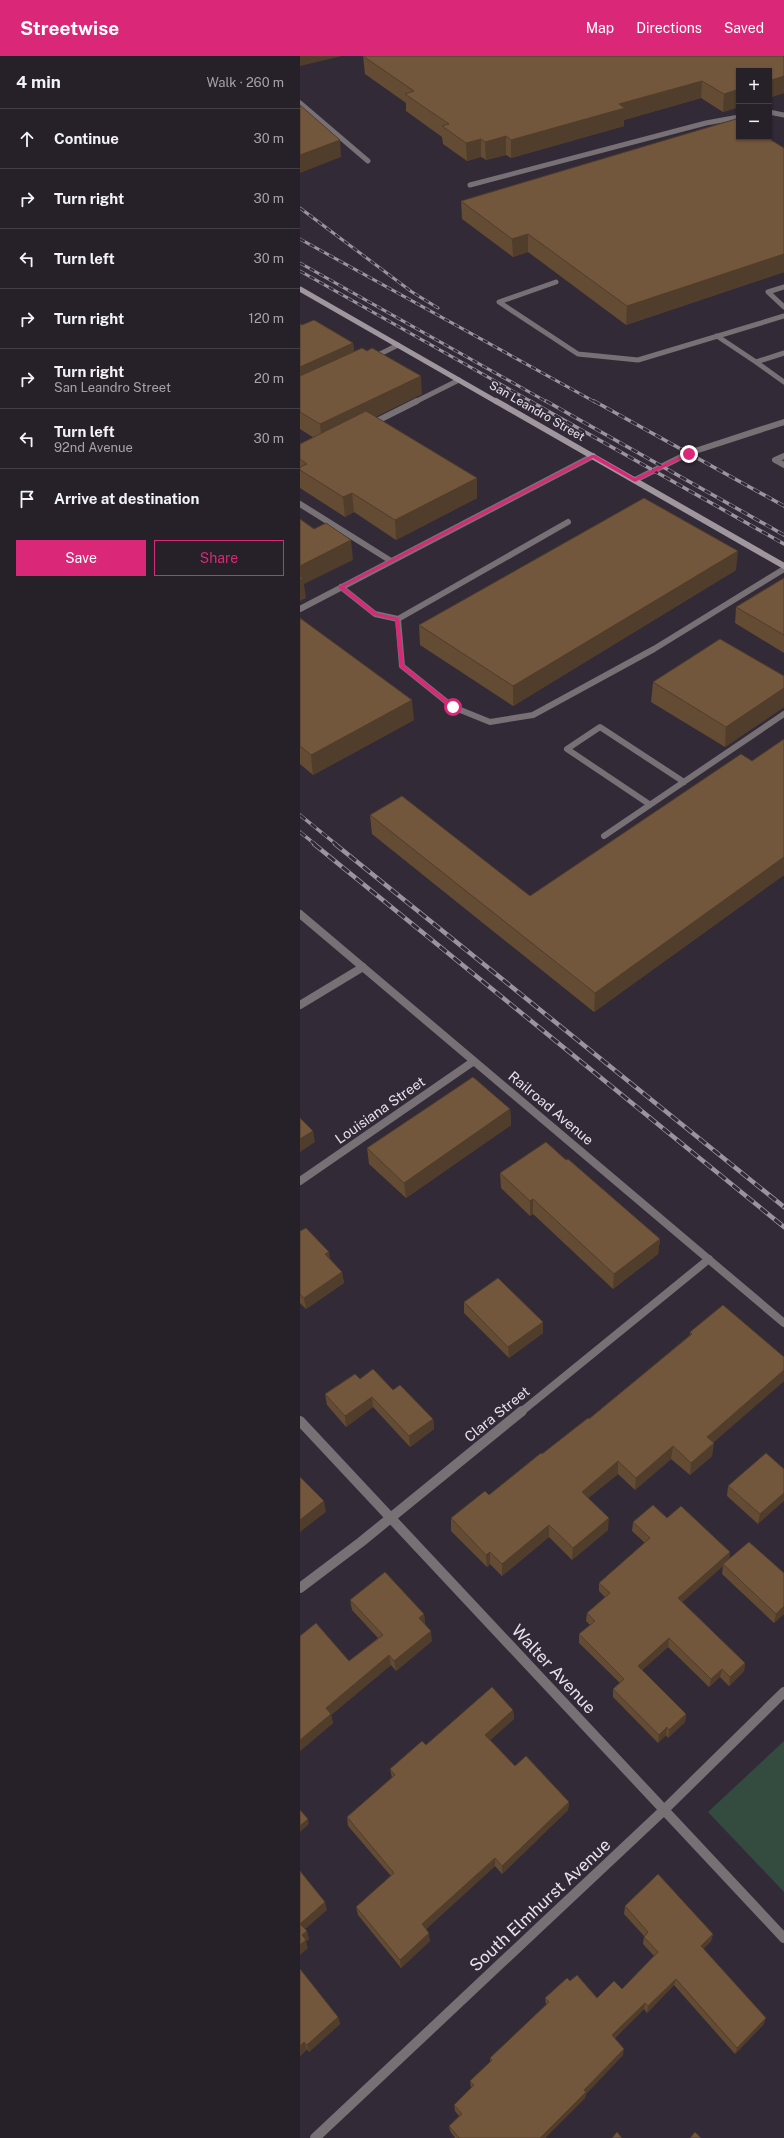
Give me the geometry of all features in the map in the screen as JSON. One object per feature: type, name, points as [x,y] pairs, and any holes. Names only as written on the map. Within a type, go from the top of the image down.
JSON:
[{"type":"main road","name":"San Leandro Street","points":[[300,289],[784,566]]},
{"type":"street","points":[[300,103],[368,160]]},
{"type":"street","points":[[772,113],[784,115]]},
{"type":"street","points":[[470,185],[706,123],[736,118]]},
{"type":"street","points":[[556,282],[499,302],[578,354],[638,360],[784,316]]},
{"type":"street","points":[[784,287],[768,292],[784,307]]},
{"type":"street","points":[[717,336],[784,382]]},
{"type":"street","points":[[364,362],[398,345]]},
{"type":"street","points":[[756,362],[784,353]]},
{"type":"street","points":[[362,428],[459,380]]},
{"type":"street","points":[[635,480],[689,454],[784,422]]},
{"type":"street","points":[[300,609],[593,456]]},
{"type":"street","points":[[784,456],[775,460],[784,465]]},
{"type":"street","points":[[300,504],[391,561]]},
{"type":"street","points":[[341,587],[375,614],[398,619],[568,522]]},
{"type":"street","points":[[398,619],[402,666],[453,707],[490,722],[533,715],[654,649],[784,569]]},
{"type":"street","points":[[604,836],[649,804],[784,714]]},
{"type":"street","points":[[649,804],[567,749],[600,727],[684,782]]},
{"type":"street","name":"Railroad Avenue","points":[[300,914],[784,1323]]},
{"type":"street","points":[[300,1005],[363,967]]},
{"type":"street","name":"Louisiana Street","points":[[300,1181],[474,1061]]},
{"type":"street","name":"Clara Street","points":[[300,1588],[391,1517],[709,1259]]},
{"type":"street","name":"Walter Avenue","points":[[300,1421],[784,1938]]},
{"type":"street","name":"South Elmhurst Avenue","points":[[315,2138],[664,1810],[784,1692]]},
{"type":"green space","points":[[784,1741],[784,1892],[708,1812]]},
{"type":"building","points":[[363,56],[784,56],[784,76],[772,80],[772,68],[736,68],[736,90],[724,94],[702,81],[619,104],[625,108],[511,140],[506,136],[485,142],[481,139],[466,143],[442,126],[449,124],[405,94],[414,91]]},
{"type":"building","points":[[300,105],[340,140],[300,155]]},
{"type":"building","points":[[736,119],[736,140],[771,140],[784,148],[784,254],[627,306],[528,234],[512,239],[461,201]]},
{"type":"building","points":[[314,320],[353,343],[300,367],[300,324],[302,325]]},
{"type":"building","points":[[362,348],[367,351],[372,348],[421,376],[320,424],[300,412],[300,376]]},
{"type":"building","points":[[366,411],[477,478],[395,520],[352,493],[343,497],[300,470],[300,467],[307,464],[300,459],[300,444]]},
{"type":"building","points":[[644,498],[738,551],[513,686],[419,625]]},
{"type":"building","points":[[300,519],[314,529],[326,523],[351,540],[300,566]]},
{"type":"building","points":[[784,578],[784,635],[736,607]]},
{"type":"building","points":[[300,618],[412,700],[311,755],[300,746]]},
{"type":"building","points":[[720,639],[784,676],[784,688],[726,727],[653,682]]},
{"type":"building","points":[[784,739],[784,857],[595,993],[370,815],[402,796],[530,896],[741,754],[752,761]]},
{"type":"building","points":[[473,1077],[510,1109],[404,1183],[367,1148]]},
{"type":"building","points":[[300,1118],[313,1131],[300,1139]]},
{"type":"building","points":[[546,1142],[566,1160],[568,1159],[660,1239],[614,1274],[533,1199],[530,1201],[500,1173]]},
{"type":"building","points":[[306,1228],[329,1252],[325,1254],[342,1272],[304,1298],[300,1294],[300,1231]]},
{"type":"building","points":[[498,1278],[543,1322],[508,1347],[464,1302]]},
{"type":"building","points":[[723,1305],[784,1357],[784,1370],[707,1437],[714,1443],[691,1463],[673,1446],[636,1478],[618,1461],[582,1492],[609,1518],[573,1548],[549,1525],[502,1564],[490,1552],[486,1555],[451,1518],[485,1491],[489,1495],[541,1453],[542,1454],[588,1418],[589,1419],[692,1334],[690,1332]]},
{"type":"building","points":[[373,1369],[393,1390],[400,1385],[433,1419],[409,1436],[372,1397],[345,1416],[325,1394],[355,1374],[360,1379]]},
{"type":"building","points":[[766,1453],[784,1469],[784,1493],[760,1514],[728,1486]]},
{"type":"building","points":[[300,1477],[324,1501],[300,1520]]},
{"type":"building","points":[[653,1505],[667,1518],[681,1506],[730,1552],[678,1598],[745,1663],[730,1677],[722,1669],[711,1679],[669,1638],[638,1666],[686,1714],[669,1730],[667,1727],[659,1735],[613,1689],[624,1679],[579,1634],[595,1621],[587,1613],[610,1593],[599,1583],[650,1538],[633,1522]]},
{"type":"building","points":[[749,1542],[784,1573],[784,1606],[776,1614],[723,1564]]},
{"type":"building","points":[[385,1572],[424,1614],[419,1618],[431,1631],[394,1661],[389,1655],[326,1708],[331,1714],[300,1740],[300,1636],[316,1623],[349,1661],[383,1635],[350,1600]]},
{"type":"building","points":[[492,1687],[513,1710],[485,1735],[515,1766],[526,1756],[569,1802],[502,1866],[495,1858],[422,1924],[429,1933],[400,1960],[356,1907],[394,1873],[347,1817],[395,1775],[390,1769],[422,1741],[426,1745]]},
{"type":"building","points":[[300,1810],[308,1819],[300,1826]]},
{"type":"building","points":[[300,1871],[325,1902],[300,1924]]},
{"type":"building","points":[[658,1874],[713,1934],[701,1946],[766,2018],[737,2048],[676,1979],[648,2006],[645,2003],[612,2035],[624,2049],[584,2090],[586,2092],[540,2138],[459,2138],[449,2126],[462,2114],[454,2105],[474,2085],[470,2081],[492,2060],[490,2058],[549,2002],[545,1998],[567,1978],[570,1981],[577,1975],[597,1998],[614,1981],[622,1989],[658,1952],[644,1937],[648,1932],[625,1906]]},
{"type":"building","points":[[300,1924],[307,1931],[302,1935],[306,1940],[300,1945]]},
{"type":"building","points":[[300,1969],[338,2017],[307,2045],[304,2042],[300,2046]]},
{"type":"building","points":[[617,2132],[622,2138],[612,2138]]},
{"type":"building","points":[[695,2132],[701,2138],[690,2138]]},
{"type":"railway","points":[[300,208],[412,292],[438,308]]},
{"type":"railway","points":[[300,239],[595,402]]},
{"type":"railway","points":[[300,263],[547,402]]},
{"type":"railway","points":[[300,271],[532,402]]},
{"type":"railway","points":[[530,401],[784,544]]},
{"type":"railway","points":[[546,401],[784,535]]},
{"type":"railway","points":[[594,401],[784,506]]},
{"type":"railway","points":[[300,815],[337,845]]},
{"type":"railway","points":[[300,832],[316,845]]},
{"type":"railway","points":[[314,844],[784,1227]]},
{"type":"railway","points":[[335,844],[784,1207]]},
{"type":"route","points":[[453,707],[402,666],[398,619],[375,614],[341,587],[593,456],[635,480],[689,454]]}]
